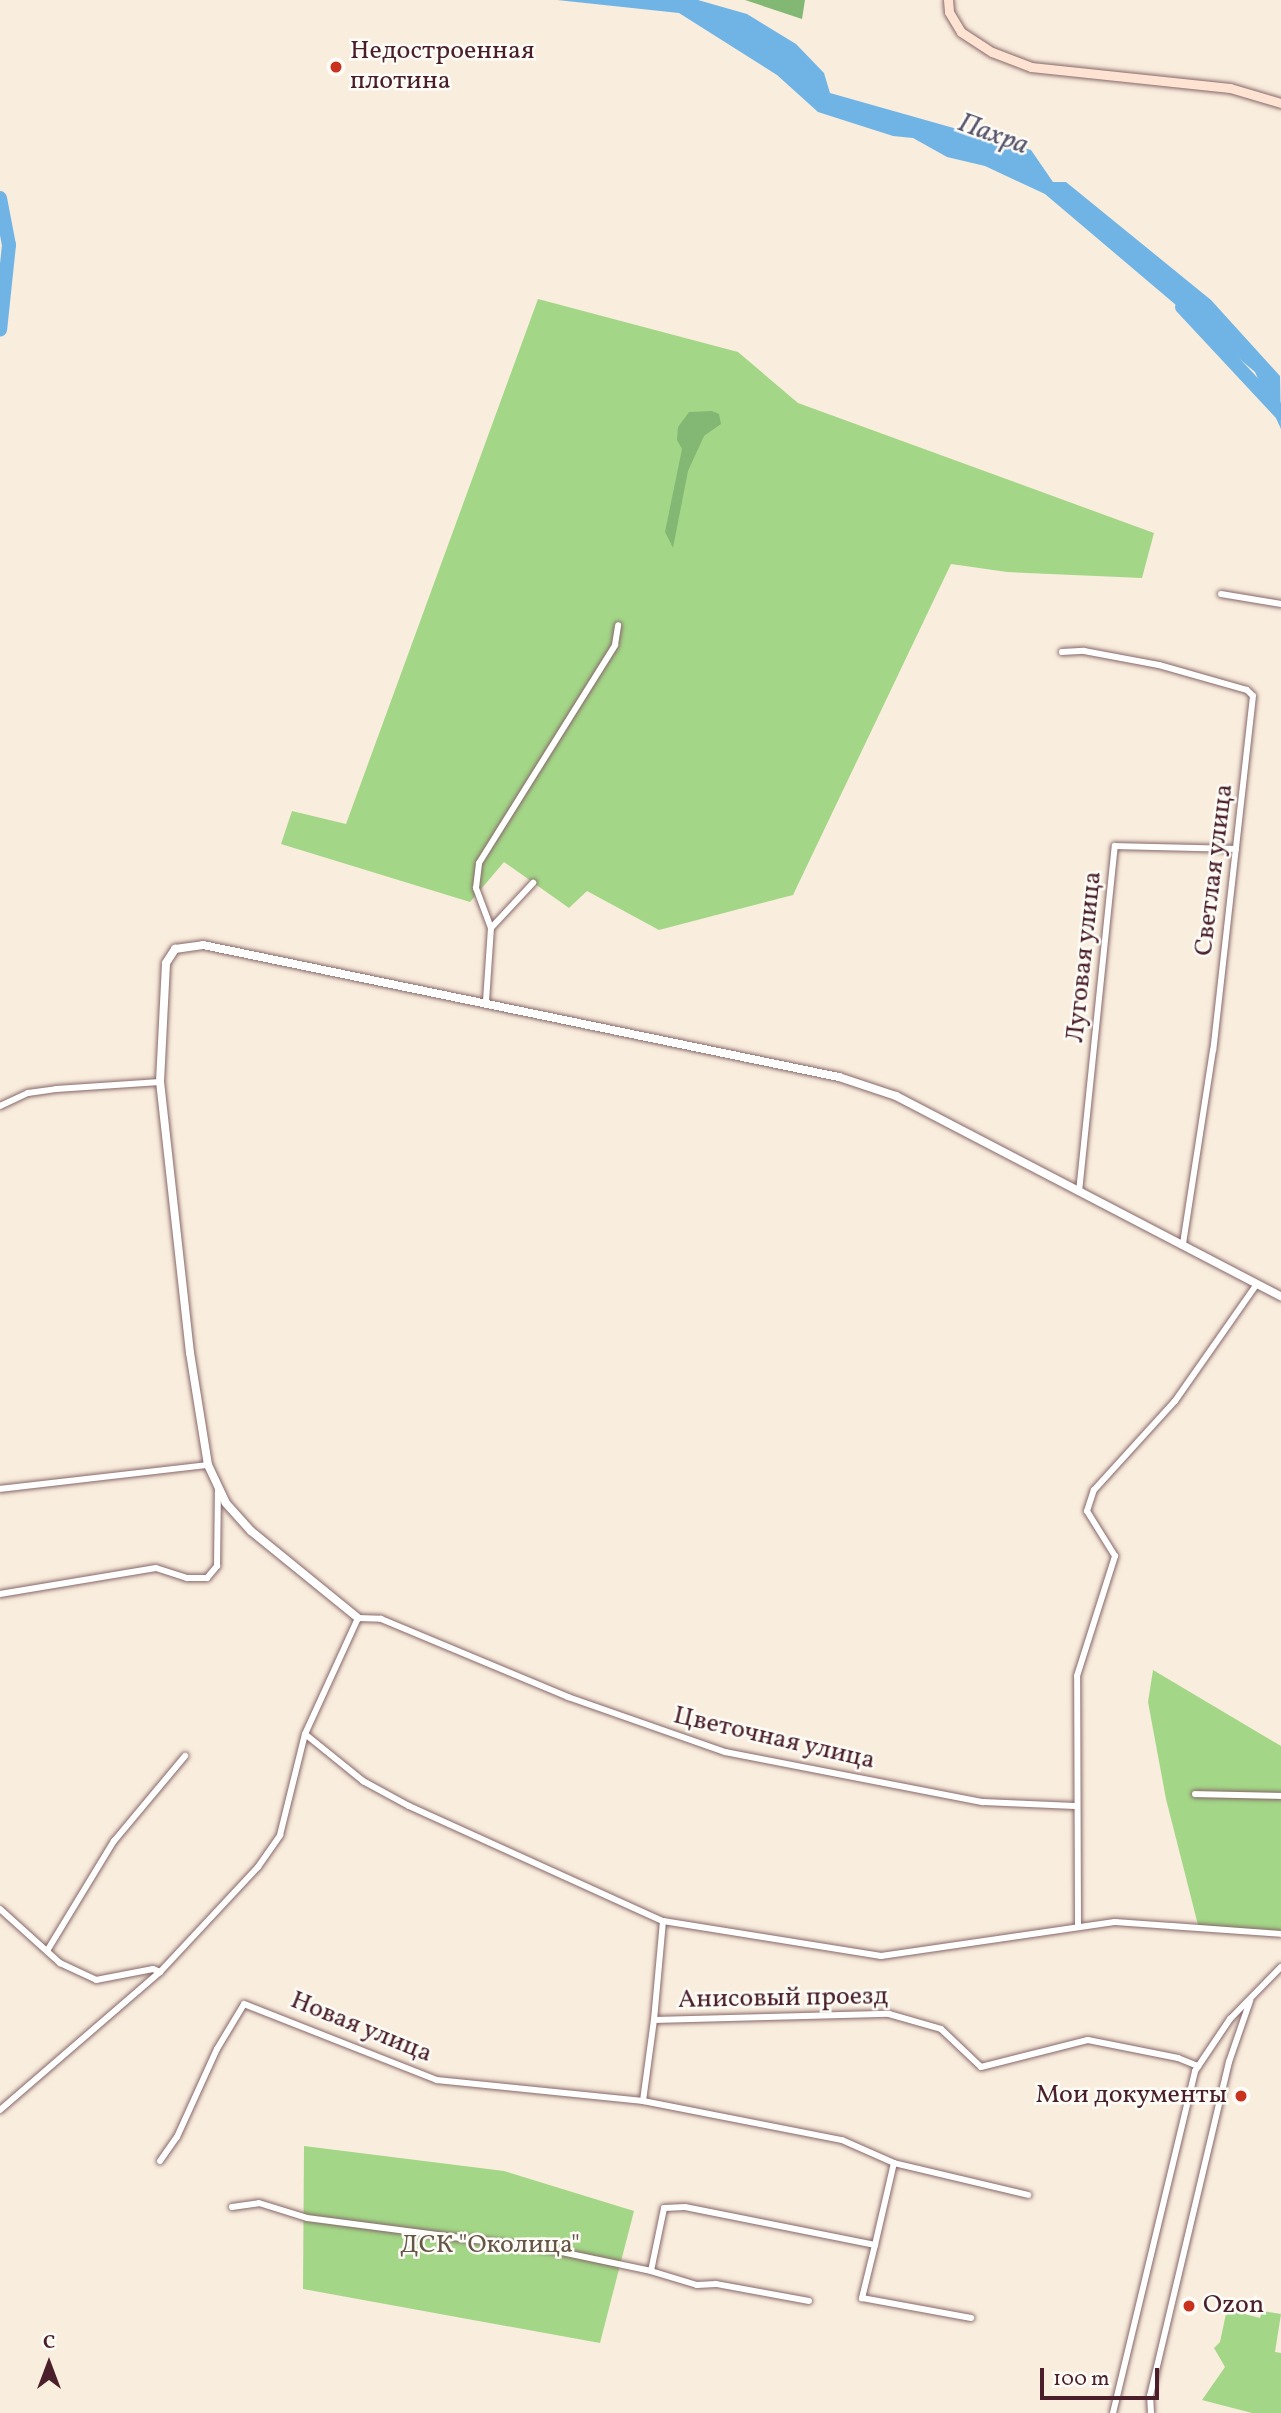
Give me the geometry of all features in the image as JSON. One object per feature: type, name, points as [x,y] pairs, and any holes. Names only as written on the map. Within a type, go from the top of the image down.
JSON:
[{"type":"main road","points":[[948,0],[949,12],[961,32],[992,52],[1031,67],[1230,88],[1281,103]]},
{"type":"street","points":[[1221,594],[1281,604]]},
{"type":"street","points":[[486,1001],[491,928],[476,888],[479,863],[615,645],[618,625]]},
{"type":"street","name":"Светлая улица","points":[[1062,652],[1084,651],[1159,665],[1247,690],[1253,696],[1213,1050],[1183,1244]]},
{"type":"street","name":"Луговая улица","points":[[1079,1192],[1115,846],[1236,849]]},
{"type":"street","points":[[491,928],[533,883]]},
{"type":"street","points":[[0,2110],[160,1972],[258,1867],[280,1835],[305,1734],[358,1618],[251,1531],[218,1487],[208,1465],[190,1353],[160,1082],[166,963],[174,949],[203,945],[486,1001],[839,1077],[896,1096],[1281,1296]]},
{"type":"street","points":[[0,1106],[28,1093],[160,1082]]},
{"type":"street","points":[[1078,1924],[1075,1806],[1077,1676],[1115,1556],[1087,1511],[1094,1490],[1175,1401],[1256,1283]]},
{"type":"street","points":[[0,1489],[208,1465]]},
{"type":"street","points":[[0,1594],[156,1568],[187,1578],[207,1578],[217,1566],[218,1487]]},
{"type":"street","name":"Цветочная улица","points":[[358,1618],[381,1619],[568,1697],[713,1749],[824,1775],[983,1802],[1075,1806]]},
{"type":"street","points":[[305,1734],[354,1775],[406,1805],[663,1921],[881,1956],[967,1946],[1078,1924],[1137,1922],[1281,1934]]},
{"type":"street","points":[[47,1951],[114,1841],[185,1756]]},
{"type":"street","points":[[1195,1794],[1281,1796]]},
{"type":"street","points":[[0,1909],[75,1972],[96,1980],[153,1969],[160,1972]]},
{"type":"street","name":"Анисовый проезд","points":[[663,1921],[654,2020],[889,2014],[941,2029],[981,2067],[1088,2040],[1178,2058],[1198,2066]]},
{"type":"street","points":[[1113,2413],[1198,2066],[1230,2019],[1281,1967]]},
{"type":"street","points":[[1152,2413],[1150,2396],[1228,2062],[1251,1997]]},
{"type":"street","name":"Новая улица","points":[[160,2161],[177,2137],[216,2049],[244,2004],[437,2080],[642,2101],[842,2140],[894,2163],[1028,2195]]},
{"type":"street","points":[[642,2101],[654,2020]]},
{"type":"street","points":[[894,2163],[862,2298],[971,2318]]},
{"type":"street","points":[[232,2207],[259,2203],[307,2218],[547,2249],[697,2285],[716,2284],[809,2301]]},
{"type":"street","points":[[651,2272],[664,2208],[685,2207],[875,2245]]},
{"type":"green space","points":[[745,0],[805,0],[802,19]]},
{"type":"green space","points":[[538,299],[738,352],[798,403],[1154,533],[1142,578],[1007,572],[951,564],[793,895],[659,930],[587,891],[569,908],[504,862],[470,902],[281,844],[292,811],[346,824]]},
{"type":"green space","points":[[712,411],[719,414],[721,424],[704,436],[688,471],[673,548],[665,532],[682,449],[677,440],[678,427],[689,412]]},
{"type":"green space","points":[[1153,1670],[1281,1746],[1281,1932],[1198,1925],[1166,1799],[1148,1702]]},
{"type":"green space","name":"ДСК \"Околица\"","points":[[304,2146],[504,2171],[634,2211],[600,2343],[303,2289]]},
{"type":"green space","points":[[1228,2304],[1233,2311],[1260,2318],[1262,2311],[1281,2314],[1275,2352],[1281,2353],[1281,2413],[1252,2413],[1202,2400],[1225,2367],[1214,2348],[1220,2342]]},
{"type":"water","points":[[557,0],[698,0],[747,14],[796,44],[824,73],[830,93],[1031,150],[1053,182],[1066,182],[1211,300],[1280,376],[1281,429],[1255,372],[1045,194],[985,166],[947,157],[913,138],[893,136],[818,112],[777,75],[679,13]]},
{"type":"waterway","points":[[0,198],[9,245],[0,330]]},
{"type":"waterway","name":"Пахра","points":[[1182,307],[1281,413]]},
{"type":"place","name":"Недостроенная плотина","points":[[336,67]]},
{"type":"place","name":"Мои документы","points":[[1241,2096]]},
{"type":"place","name":"Ozon","points":[[1189,2306]]}]
